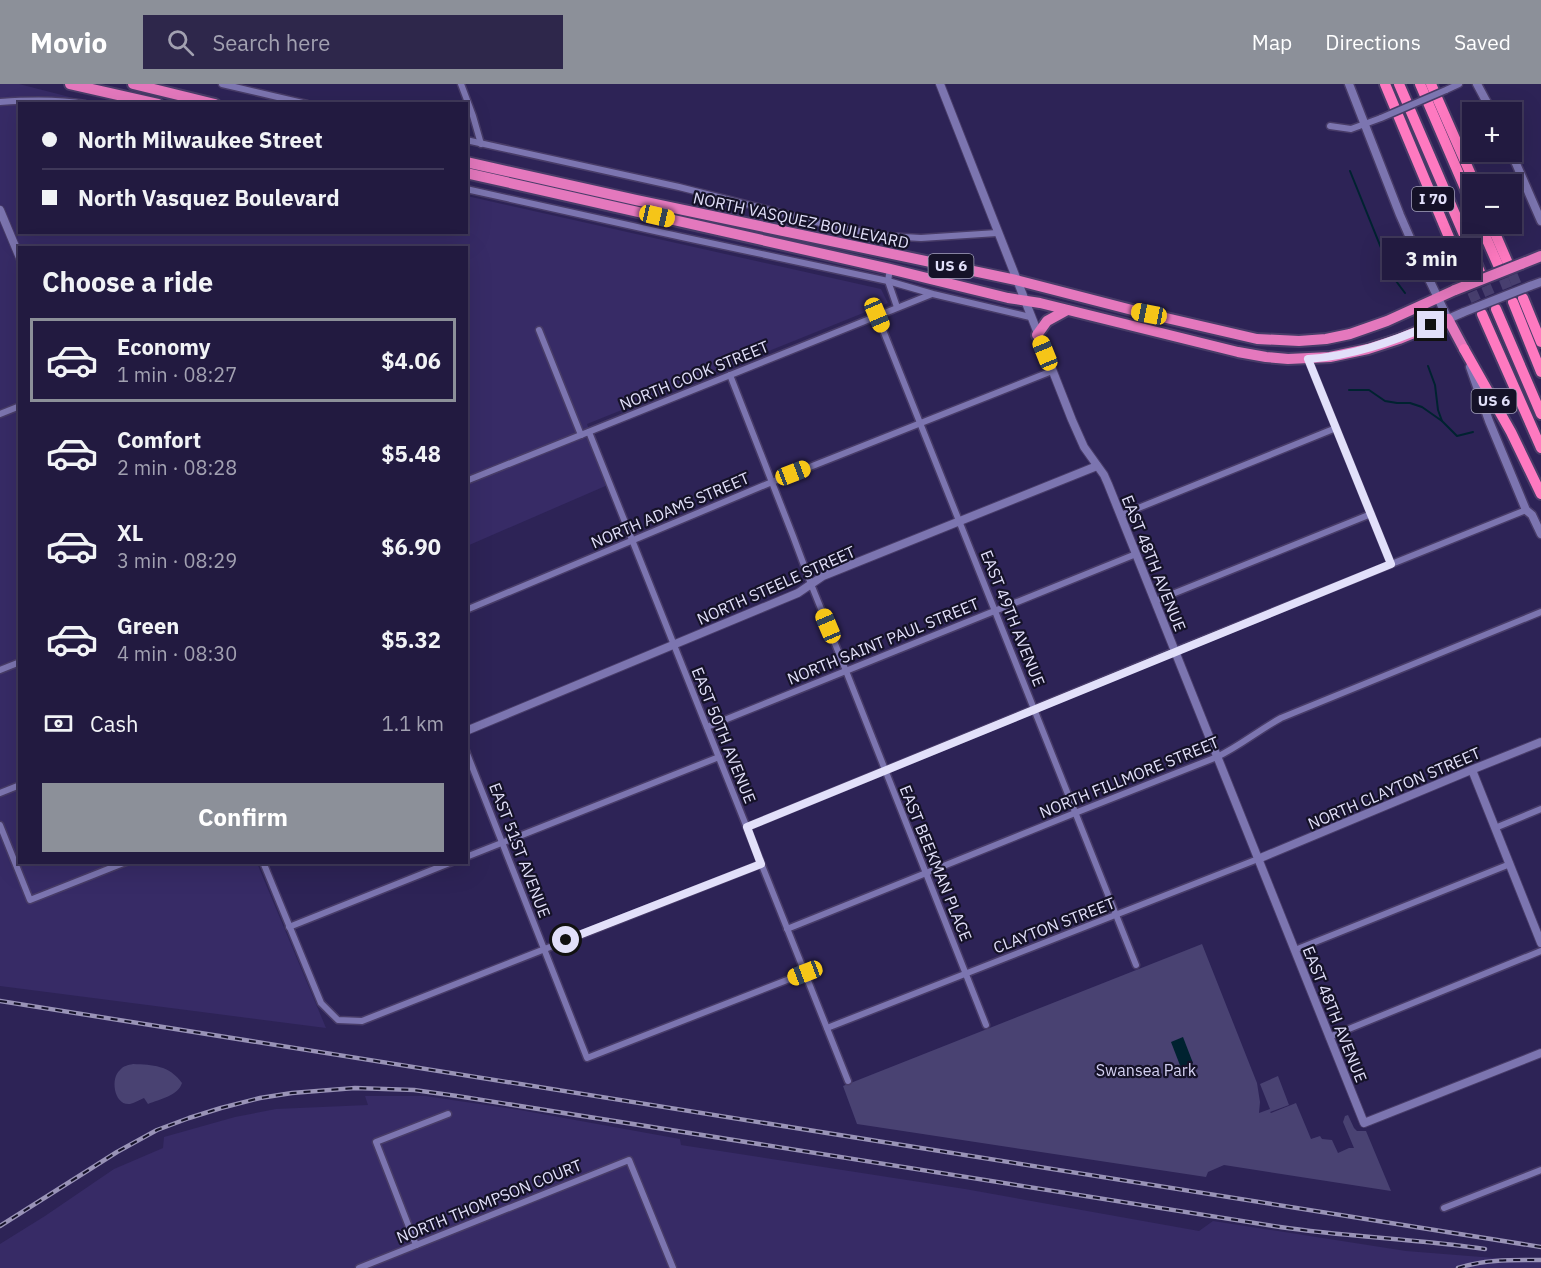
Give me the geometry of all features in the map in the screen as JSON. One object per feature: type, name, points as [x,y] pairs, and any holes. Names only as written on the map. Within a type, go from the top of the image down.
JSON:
[{"type":"highway","points":[[70,84],[149,102]]},
{"type":"highway","points":[[134,84],[207,102]]},
{"type":"highway","name":"I 70","points":[[1385,84],[1466,278]]},
{"type":"highway","points":[[1399,84],[1480,272]]},
{"type":"highway","points":[[1420,84],[1462,181]]},
{"type":"highway","name":"I 70","points":[[1433,89],[1471,174]]},
{"type":"highway","name":"NORTH VASQUEZ BOULEVARD","points":[[468,162],[1016,280],[1244,336],[1286,341],[1326,339],[1362,331],[1455,290],[1541,256]]},
{"type":"highway","name":"NORTH VASQUEZ BOULEVARD","points":[[468,173],[890,268],[1252,355],[1308,359],[1330,357],[1378,346],[1448,319]]},
{"type":"highway","points":[[1486,234],[1502,263],[1494,234]]},
{"type":"highway","points":[[1541,342],[1518,300],[1541,372]]},
{"type":"highway","points":[[1496,309],[1541,414]]},
{"type":"highway","points":[[1037,335],[1047,321],[1067,310]]},
{"type":"highway","points":[[1482,314],[1541,448]]},
{"type":"highway","name":"US 6","points":[[1448,319],[1511,432],[1541,494]]},
{"type":"main road","points":[[1348,84],[1400,215],[1448,319]]},
{"type":"main road","points":[[1477,84],[1487,102]]},
{"type":"main road","points":[[1515,162],[1541,220]]},
{"type":"main road","name":"NORTH VASQUEZ BOULEVARD","points":[[1448,319],[1541,282]]},
{"type":"main road","points":[[1464,349],[1486,413],[1526,510],[1532,515],[1541,534]]},
{"type":"street","points":[[222,84],[298,102]]},
{"type":"street","points":[[461,84],[474,116],[481,144]]},
{"type":"street","name":"EAST 48TH AVENUE","points":[[940,84],[1037,335],[1081,441],[1105,478],[1121,515],[1364,1123],[1541,1053]]},
{"type":"street","points":[[1330,126],[1351,129],[1381,118],[1433,89],[1446,90],[1459,84]]},
{"type":"street","points":[[0,102],[68,102]]},
{"type":"street","points":[[468,141],[679,187],[832,226],[886,236],[921,238],[997,233]]},
{"type":"street","points":[[468,189],[888,281],[1030,317]]},
{"type":"street","points":[[0,210],[18,253]]},
{"type":"street","points":[[890,268],[888,281],[897,307]]},
{"type":"street","name":"NORTH COOK STREET","points":[[468,480],[933,294]]},
{"type":"street","name":"EAST 49TH AVENUE","points":[[877,315],[1136,965]]},
{"type":"street","points":[[539,330],[581,435]]},
{"type":"street","points":[[1308,359],[1391,564]]},
{"type":"street","name":"NORTH ADAMS STREET","points":[[468,609],[772,482],[1052,371]]},
{"type":"street","name":"EAST BEEKMAN PLACE","points":[[729,375],[986,1025]]},
{"type":"street","points":[[0,414],[18,407]]},
{"type":"street","points":[[1121,515],[1336,428]]},
{"type":"street","name":"EAST 50TH AVENUE","points":[[589,432],[848,1081]]},
{"type":"street","name":"NORTH STEELE STREET","points":[[468,730],[798,593],[823,576],[1097,466]]},
{"type":"street","points":[[747,827],[1526,510]]},
{"type":"street","points":[[1155,601],[1371,514]]},
{"type":"street","name":"NORTH SAINT PAUL STREET","points":[[707,727],[1136,554]]},
{"type":"street","name":"NORTH FILLMORE STREET","points":[[787,929],[1218,757],[1281,718],[1541,612]]},
{"type":"street","points":[[0,670],[18,663]]},
{"type":"street","name":"NORTH CLAYTON STREET","points":[[1258,859],[1541,742]]},
{"type":"street","name":"EAST 51ST AVENUE","points":[[468,756],[587,1058],[805,973]]},
{"type":"street","points":[[468,856],[719,757]]},
{"type":"street","points":[[1472,770],[1541,943]]},
{"type":"street","points":[[0,793],[18,786]]},
{"type":"street","points":[[1495,828],[1541,809]]},
{"type":"street","points":[[0,825],[30,900],[121,864]]},
{"type":"street","name":"CLAYTON STREET","points":[[827,1028],[1258,859]]},
{"type":"street","points":[[264,864],[321,1003],[338,1020],[362,1021],[761,864]]},
{"type":"street","points":[[289,927],[447,864]]},
{"type":"street","points":[[1295,950],[1509,864]]},
{"type":"street","points":[[1329,1037],[1541,951]]},
{"type":"street","points":[[416,1245],[376,1142],[448,1114]]},
{"type":"street","name":"NORTH THOMPSON COURT","points":[[359,1268],[629,1160],[673,1268]]},
{"type":"street","points":[[1444,1209],[1541,1170]]},
{"type":"shaded area","points":[[0,84],[19,84],[89,102],[18,102],[18,234],[468,234],[468,196],[881,289],[888,303],[587,424],[610,484],[468,546],[468,246],[18,246],[18,864],[257,864],[326,1028],[0,986]]},
{"type":"shaded area","points":[[365,1096],[425,1096],[520,1110],[680,1139],[681,1145],[965,1189],[1199,1231],[1213,1221],[1406,1251],[1541,1262],[1541,1268],[0,1268],[0,1244],[114,1169],[163,1148],[164,1137],[235,1117],[276,1109],[368,1105]]},
{"type":"green space","name":"Swansea Park","points":[[1202,944],[1257,1083],[1259,1113],[1270,1109],[1260,1084],[1278,1076],[1289,1105],[1270,1112],[1296,1103],[1311,1139],[1320,1136],[1322,1139],[1332,1140],[1338,1153],[1354,1148],[1343,1122],[1345,1116],[1348,1115],[1357,1131],[1366,1131],[1391,1191],[1224,1165],[1208,1172],[1206,1177],[857,1124],[843,1086]]},
{"type":"green space","points":[[133,1064],[166,1069],[182,1083],[177,1091],[163,1099],[148,1104],[144,1098],[130,1104],[125,1103],[117,1096],[115,1079],[121,1069]]},
{"type":"water","points":[[1183,1037],[1193,1063],[1181,1068],[1171,1042]]},
{"type":"waterway","points":[[1350,171],[1390,270],[1405,293]]},
{"type":"waterway","points":[[1428,366],[1435,385],[1438,410],[1442,421]]},
{"type":"waterway","points":[[1349,390],[1369,390],[1385,401],[1410,403],[1422,407],[1442,421],[1457,436],[1473,432]]},
{"type":"tunnel","points":[[1507,261],[1522,298]]},
{"type":"tunnel","points":[[1498,265],[1513,302]]},
{"type":"tunnel","points":[[1480,272],[1496,309]]},
{"type":"tunnel","points":[[1466,278],[1482,314]]},
{"type":"railway","points":[[0,1001],[1541,1247]]},
{"type":"railway","points":[[0,1226],[117,1152],[157,1130],[221,1108],[260,1098],[355,1088],[414,1090],[457,1096],[1280,1227],[1485,1249]]},
{"type":"railway","points":[[1458,1268],[1489,1262],[1541,1260]]},
{"type":"route","points":[[566,940],[761,864],[747,827],[1391,564],[1308,359],[1330,357],[1378,346],[1431,325]]}]
